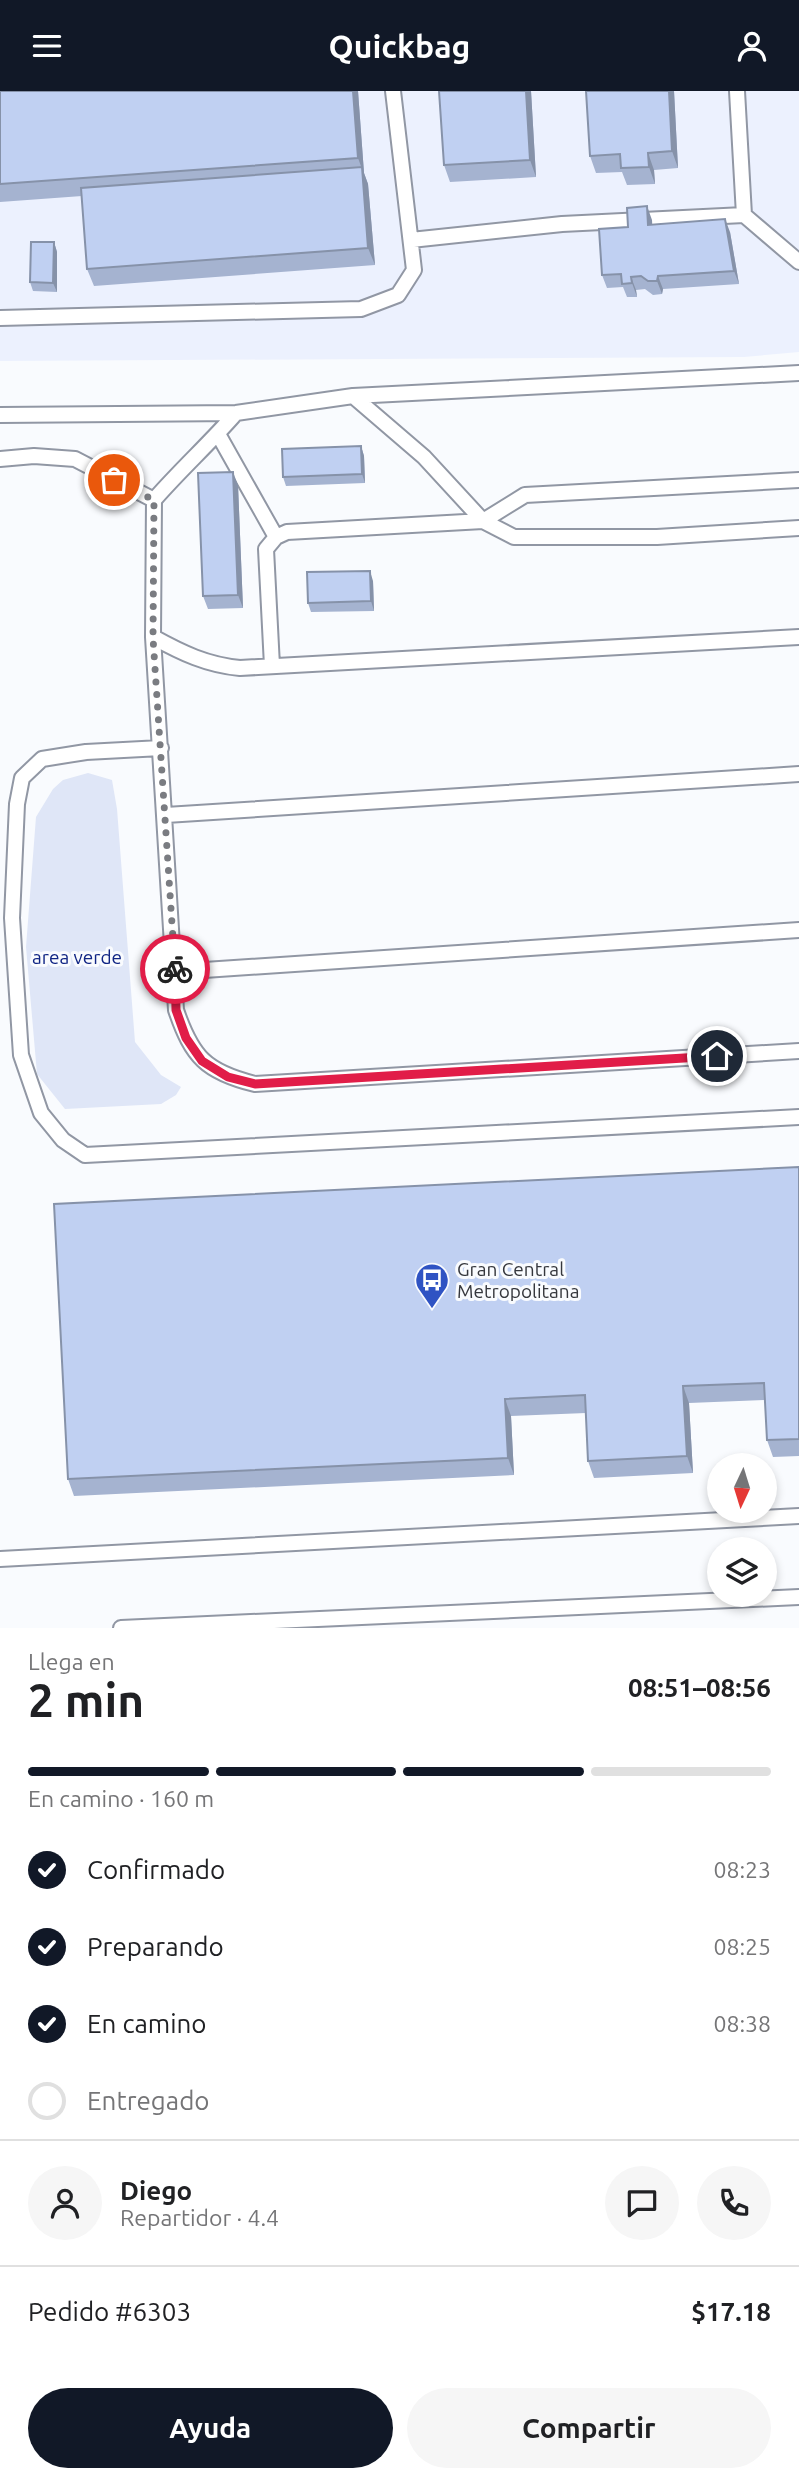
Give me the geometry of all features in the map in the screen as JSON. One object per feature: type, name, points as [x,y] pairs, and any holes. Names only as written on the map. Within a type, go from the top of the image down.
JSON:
[{"type":"lane","points":[[0,318],[361,309],[398,295],[414,270],[393,91]]},
{"type":"lane","points":[[737,91],[744,215]]},
{"type":"lane","points":[[411,240],[562,224],[744,215],[799,262]]},
{"type":"lane","points":[[0,415],[236,413],[353,396],[799,373]]},
{"type":"lane","points":[[353,396],[424,457],[482,521],[514,537],[657,537],[799,528]]},
{"type":"lane","points":[[236,413],[154,500],[153,638],[176,1010],[186,1038],[202,1061],[228,1077],[255,1084],[799,1051]]},
{"type":"lane","points":[[218,435],[276,537]]},
{"type":"lane","points":[[0,459],[34,456],[75,459],[154,500]]},
{"type":"lane","points":[[272,667],[266,549],[276,537],[287,532],[482,521],[525,495],[799,480]]},
{"type":"lane","points":[[153,638],[184,655],[218,666],[240,669],[799,637]]},
{"type":"lane","points":[[161,748],[86,752],[42,759],[22,778],[17,804],[12,918],[21,1055],[41,1113],[63,1140],[85,1155],[799,1117]]},
{"type":"lane","points":[[166,815],[799,774]]},
{"type":"lane","points":[[175,972],[799,930]]},
{"type":"lane","points":[[0,1559],[799,1517]]},
{"type":"lane","points":[[121,1628],[799,1597]]},
{"type":"shaded area","points":[[0,91],[799,91],[799,352],[744,357],[0,361]]},
{"type":"green space","name":"area verde","points":[[88,773],[112,780],[117,809],[135,1042],[161,1075],[181,1087],[176,1095],[161,1104],[65,1109],[37,1074],[26,947],[36,817],[53,789],[63,780]]},
{"type":"building","points":[[0,91],[353,91],[358,158],[0,184]]},
{"type":"building","points":[[439,91],[526,91],[530,160],[444,165]]},
{"type":"building","points":[[586,91],[669,91],[672,151],[648,153],[649,167],[621,168],[620,154],[590,156]]},
{"type":"building","points":[[362,167],[368,248],[87,269],[81,188]]},
{"type":"building","points":[[647,206],[648,225],[725,219],[734,271],[658,276],[657,281],[648,281],[641,276],[631,277],[632,283],[622,284],[621,274],[602,275],[599,229],[628,227],[627,208]]},
{"type":"building","points":[[31,242],[54,242],[53,283],[30,282]]},
{"type":"building","points":[[361,446],[362,474],[283,477],[282,449]]},
{"type":"building","points":[[233,472],[238,595],[203,596],[198,473]]},
{"type":"building","points":[[370,571],[371,601],[308,603],[307,572]]},
{"type":"building","name":"Gran Central Metropolitana","points":[[799,1167],[799,1439],[767,1440],[764,1383],[683,1386],[687,1456],[588,1461],[585,1395],[505,1399],[508,1458],[68,1479],[54,1204]]},
{"type":"way so far","points":[[114,480],[154,500],[153,638],[175,969]]},
{"type":"place","name":"Gran Central Metropolitana","points":[[432,1310]]},
{"type":"route","points":[[175,969],[176,1010],[186,1038],[202,1061],[228,1077],[255,1084],[717,1056]]}]
